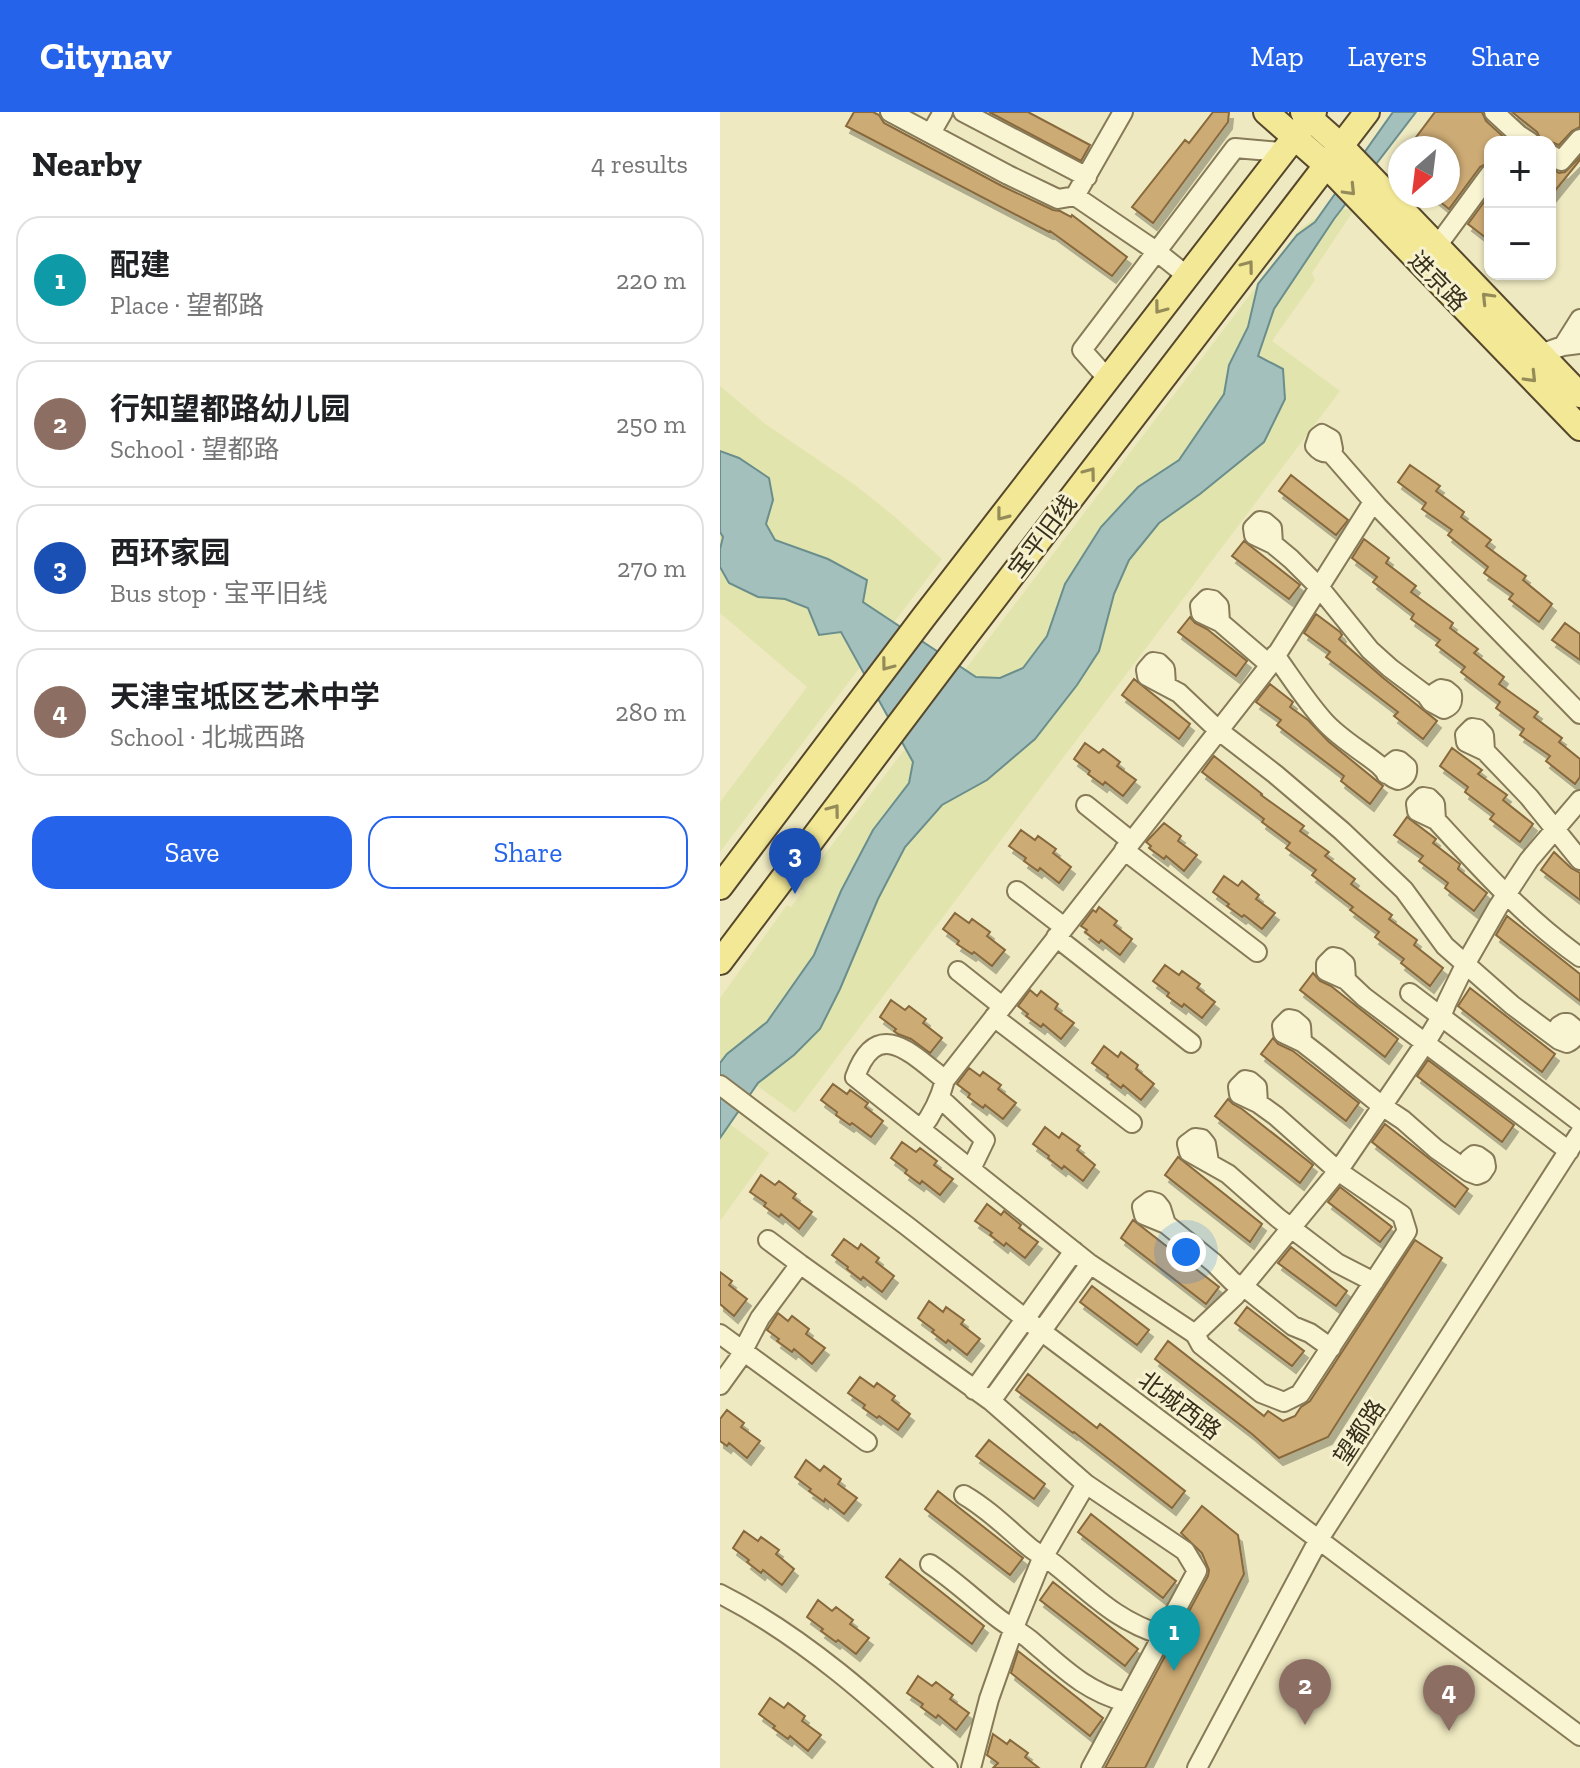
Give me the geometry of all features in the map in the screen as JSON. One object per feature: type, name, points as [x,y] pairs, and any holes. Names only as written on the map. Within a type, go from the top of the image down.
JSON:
[{"type":"main road","name":"进京路","points":[[1266,112],[1287,144],[1333,155],[1561,348],[1580,395]]},
{"type":"main road","name":"宝平旧线","points":[[720,962],[1367,112]]},
{"type":"main road","name":"宝平旧线","points":[[720,887],[1309,114]]},
{"type":"main road","points":[[1309,114],[1333,155]]},
{"type":"main road","name":"进京路","points":[[1333,155],[1580,428]]},
{"type":"street","points":[[931,133],[943,112]]},
{"type":"street","points":[[963,112],[1087,177]]},
{"type":"street","points":[[1494,112],[1517,136]]},
{"type":"street","points":[[1075,196],[1119,113]]},
{"type":"street","points":[[900,114],[1008,175],[1058,199],[1075,196],[1186,275]]},
{"type":"street","points":[[1556,158],[1561,161],[1580,139]]},
{"type":"street","points":[[1107,378],[1082,350],[1235,148],[1287,144]]},
{"type":"street","points":[[1437,246],[1484,182]]},
{"type":"street","points":[[1561,348],[1580,319]]},
{"type":"street","points":[[1330,452],[1373,502],[1580,714]]},
{"type":"street","points":[[921,1129],[943,1089],[998,1011],[1272,660],[1373,502]]},
{"type":"street","points":[[1273,544],[1319,587],[1370,650],[1431,702]]},
{"type":"street","points":[[1220,622],[1272,660],[1325,721],[1386,774]]},
{"type":"street","points":[[1166,685],[1342,831],[1404,890],[1445,946],[1512,1005],[1554,1036]]},
{"type":"street","points":[[1485,751],[1529,797],[1580,860]]},
{"type":"street","points":[[1195,1334],[1242,1288],[1338,1171],[1426,1042],[1506,894],[1529,860],[1580,800]]},
{"type":"street","points":[[1086,805],[1127,846],[1257,952]]},
{"type":"street","points":[[1436,820],[1506,894],[1550,935],[1580,957]]},
{"type":"street","points":[[1017,891],[1060,932],[1191,1043]]},
{"type":"street","points":[[958,971],[998,1011],[1132,1123]]},
{"type":"street","points":[[1346,980],[1364,997],[1569,1151]]},
{"type":"street","points":[[1410,993],[1580,1122]]},
{"type":"street","points":[[971,1169],[985,1140],[915,1056],[889,1042],[874,1045],[860,1063],[855,1077],[1090,1264],[1195,1334],[1201,1345],[1261,1393],[1284,1402],[1300,1394],[1407,1231],[1402,1215],[1338,1171],[1258,1103]]},
{"type":"street","points":[[1302,1042],[1464,1168]]},
{"type":"street","name":"北城西路","points":[[720,1085],[1041,1331],[1580,1736]]},
{"type":"street","name":"望都路","points":[[1197,1768],[1319,1539],[1580,1133]]},
{"type":"street","points":[[1209,1162],[1337,1263],[1374,1282]]},
{"type":"street","points":[[1166,1224],[1242,1288],[1293,1326],[1310,1333],[1331,1348]]},
{"type":"street","points":[[768,1240],[991,1401],[1086,1484],[1185,1551],[1197,1571],[1091,1768]]},
{"type":"street","points":[[974,1390],[1074,1251]]},
{"type":"street","points":[[720,1385],[744,1350],[760,1318],[800,1264]]},
{"type":"street","points":[[991,1401],[1090,1264]]},
{"type":"street","points":[[720,1334],[867,1442]]},
{"type":"street","points":[[971,1768],[989,1699],[1014,1628],[1044,1557],[1086,1484]]},
{"type":"street","points":[[964,1495],[1115,1615],[1162,1635]]},
{"type":"street","points":[[930,1564],[953,1579],[1075,1679],[1106,1697],[1126,1702]]},
{"type":"street","points":[[720,1594],[791,1636],[948,1768]]},
{"type":"green space","points":[[1330,208],[1354,210],[1312,273],[1315,280],[1272,341],[1340,391],[795,1113],[720,1059],[720,998],[787,905],[791,907],[803,891],[800,887],[1300,229]]},
{"type":"green space","points":[[720,386],[764,423],[855,485],[942,559],[720,852],[720,802],[807,687],[720,613]]},
{"type":"green space","points":[[720,1117],[769,1153],[720,1221]]},
{"type":"water","points":[[1393,112],[1416,112],[1398,136],[1388,136],[1388,149],[1334,219],[1274,309],[1258,356],[1283,369],[1285,399],[1264,442],[1159,523],[1129,560],[1114,594],[1099,651],[1077,685],[1035,739],[987,780],[942,805],[905,847],[878,899],[820,1029],[794,1055],[758,1083],[720,1138],[720,1063],[767,1022],[814,955],[841,891],[873,830],[909,783],[913,762],[841,632],[819,635],[808,608],[785,599],[758,597],[729,583],[720,567],[723,537],[720,532],[720,451],[739,458],[769,478],[773,500],[766,524],[775,540],[828,559],[867,580],[863,602],[976,677],[1000,678],[1023,668],[1047,636],[1065,584],[1101,527],[1138,487],[1179,460],[1224,394],[1229,365],[1248,327],[1258,284],[1297,235],[1315,222]]},
{"type":"building","points":[[854,112],[873,112],[884,123],[1002,186],[1053,210],[1072,215],[1127,257],[1112,276],[1050,231],[846,126]]},
{"type":"building","points":[[989,112],[1028,112],[1090,145],[1081,161]]},
{"type":"building","points":[[1213,112],[1229,112],[1228,122],[1153,223],[1132,207],[1185,140],[1189,143]]},
{"type":"building","points":[[1435,112],[1482,112],[1486,121],[1502,136],[1484,136],[1484,165],[1460,194],[1460,136],[1417,136]]},
{"type":"building","points":[[1512,112],[1580,112],[1580,127],[1559,145],[1556,144],[1556,136],[1539,136]]},
{"type":"building","points":[[1580,157],[1556,190],[1556,171],[1565,172]]},
{"type":"building","points":[[1484,202],[1484,236],[1468,224]]},
{"type":"building","points":[[1410,465],[1440,486],[1436,491],[1464,512],[1461,517],[1491,540],[1486,546],[1526,576],[1523,580],[1552,604],[1539,622],[1509,599],[1513,594],[1484,573],[1488,567],[1448,535],[1452,530],[1422,509],[1426,503],[1398,482]]},
{"type":"building","points":[[1291,475],[1348,520],[1336,535],[1279,491]]},
{"type":"building","points":[[1364,539],[1389,558],[1386,563],[1416,586],[1411,592],[1453,623],[1450,628],[1478,649],[1474,653],[1504,677],[1499,684],[1538,712],[1534,717],[1562,738],[1559,742],[1580,759],[1580,777],[1575,784],[1546,761],[1550,756],[1520,735],[1524,729],[1496,708],[1500,702],[1461,672],[1465,667],[1436,645],[1440,640],[1411,619],[1414,614],[1373,582],[1377,577],[1352,558]]},
{"type":"building","points":[[1244,541],[1300,585],[1289,599],[1232,556]]},
{"type":"building","points":[[1316,614],[1340,632],[1342,635],[1339,639],[1437,721],[1423,739],[1394,716],[1398,712],[1326,657],[1330,652],[1304,633]]},
{"type":"building","points":[[1190,617],[1247,661],[1236,676],[1178,632]]},
{"type":"building","points":[[1565,623],[1580,634],[1580,660],[1552,640]]},
{"type":"building","points":[[1134,679],[1190,724],[1179,739],[1122,695]]},
{"type":"building","points":[[1270,684],[1293,702],[1290,707],[1383,786],[1370,804],[1341,781],[1344,776],[1277,725],[1281,720],[1256,702]]},
{"type":"building","points":[[1085,743],[1099,753],[1103,749],[1120,762],[1117,766],[1136,780],[1123,796],[1088,774],[1090,771],[1074,759]]},
{"type":"building","points":[[1452,748],[1482,770],[1478,774],[1507,795],[1503,800],[1533,824],[1520,842],[1490,819],[1494,814],[1465,792],[1468,787],[1440,766]]},
{"type":"building","points":[[1214,756],[1304,826],[1300,831],[1329,852],[1325,856],[1355,879],[1351,884],[1392,915],[1389,919],[1417,940],[1414,945],[1443,968],[1430,986],[1401,963],[1404,959],[1375,937],[1379,932],[1350,910],[1353,907],[1312,875],[1316,870],[1286,848],[1290,843],[1202,772]]},
{"type":"building","points":[[1407,817],[1436,839],[1433,843],[1460,864],[1458,869],[1487,893],[1474,911],[1445,888],[1448,883],[1419,861],[1423,856],[1394,835]]},
{"type":"building","points":[[1164,823],[1181,836],[1178,841],[1197,855],[1184,871],[1166,856],[1164,859],[1149,848],[1151,846],[1146,842]]},
{"type":"building","points":[[1021,830],[1035,840],[1038,836],[1056,849],[1053,853],[1071,867],[1059,883],[1040,868],[1038,871],[1024,861],[1026,858],[1009,846]]},
{"type":"building","points":[[1554,852],[1580,873],[1580,900],[1541,870]]},
{"type":"building","points":[[1224,876],[1238,886],[1242,881],[1259,895],[1256,899],[1275,913],[1262,929],[1227,906],[1229,904],[1213,892]]},
{"type":"building","points":[[1099,907],[1117,921],[1114,925],[1132,939],[1120,955],[1101,940],[1099,943],[1081,926]]},
{"type":"building","points":[[955,913],[969,923],[972,919],[990,932],[987,936],[1005,950],[992,966],[957,944],[959,941],[943,929]]},
{"type":"building","points":[[1507,916],[1580,974],[1580,1001],[1496,935]]},
{"type":"building","points":[[1165,965],[1179,975],[1182,971],[1200,984],[1197,988],[1215,1002],[1202,1018],[1167,996],[1169,993],[1153,981]]},
{"type":"building","points":[[1313,973],[1398,1039],[1385,1057],[1300,990]]},
{"type":"building","points":[[1470,988],[1555,1054],[1542,1072],[1458,1006]]},
{"type":"building","points":[[1030,990],[1037,996],[1041,991],[1058,1004],[1055,1009],[1074,1023],[1061,1039],[1043,1024],[1041,1027],[1026,1016],[1028,1014],[1018,1006]]},
{"type":"building","points":[[891,1000],[905,1010],[909,1006],[926,1019],[923,1023],[942,1038],[930,1053],[898,1034],[880,1017]]},
{"type":"building","points":[[1273,1038],[1359,1103],[1346,1121],[1261,1054]]},
{"type":"building","points":[[1104,1046],[1118,1057],[1121,1052],[1138,1065],[1136,1069],[1154,1084],[1141,1100],[1123,1085],[1121,1088],[1092,1063]]},
{"type":"building","points":[[1428,1060],[1514,1125],[1502,1142],[1417,1076]]},
{"type":"building","points":[[969,1068],[980,1076],[983,1072],[1001,1085],[998,1089],[1016,1103],[1003,1119],[968,1097],[970,1094],[957,1084]]},
{"type":"building","points":[[833,1084],[847,1094],[850,1090],[868,1103],[865,1107],[883,1121],[871,1137],[836,1115],[837,1112],[821,1100]]},
{"type":"building","points":[[1228,1099],[1313,1165],[1300,1183],[1215,1116]]},
{"type":"building","points":[[1385,1124],[1468,1189],[1455,1207],[1372,1142]]},
{"type":"building","points":[[1045,1127],[1059,1138],[1062,1133],[1080,1146],[1077,1150],[1095,1165],[1083,1181],[1064,1166],[1062,1169],[1033,1144]]},
{"type":"building","points":[[902,1142],[916,1152],[920,1148],[937,1161],[934,1165],[953,1179],[940,1195],[905,1173],[907,1170],[891,1158]]},
{"type":"building","points":[[1178,1157],[1262,1224],[1250,1242],[1165,1175]]},
{"type":"building","points":[[761,1175],[775,1185],[779,1181],[796,1194],[793,1198],[812,1212],[799,1229],[781,1214],[779,1217],[764,1206],[766,1203],[750,1192]]},
{"type":"building","points":[[1340,1187],[1392,1227],[1380,1242],[1328,1202]]},
{"type":"building","points":[[987,1204],[1001,1215],[1004,1211],[1021,1225],[1019,1228],[1038,1242],[1025,1258],[1006,1243],[1004,1246],[975,1221]]},
{"type":"building","points":[[1133,1220],[1219,1287],[1206,1304],[1121,1238]]},
{"type":"building","points":[[844,1239],[858,1249],[861,1244],[879,1258],[876,1262],[894,1276],[882,1292],[863,1277],[861,1280],[832,1255]]},
{"type":"building","points":[[1415,1240],[1442,1258],[1328,1437],[1279,1458],[1155,1359],[1168,1341],[1264,1416],[1268,1411],[1283,1421],[1295,1416],[1310,1401]]},
{"type":"building","points":[[1291,1247],[1347,1291],[1336,1306],[1278,1263]]},
{"type":"building","points":[[720,1272],[732,1281],[729,1285],[747,1299],[734,1316],[720,1304]]},
{"type":"building","points":[[1092,1286],[1149,1330],[1137,1345],[1080,1302]]},
{"type":"building","points":[[929,1301],[943,1312],[946,1307],[964,1320],[961,1324],[980,1339],[967,1355],[948,1340],[946,1343],[918,1318]]},
{"type":"building","points":[[1247,1307],[1304,1351],[1292,1366],[1235,1323]]},
{"type":"building","points":[[778,1313],[788,1321],[792,1316],[809,1329],[806,1334],[825,1348],[812,1364],[794,1349],[792,1352],[777,1341],[779,1339],[767,1330]]},
{"type":"building","points":[[1028,1374],[1097,1428],[1100,1424],[1185,1491],[1172,1508],[1016,1390]]},
{"type":"building","points":[[860,1377],[874,1387],[877,1383],[895,1396],[892,1400],[910,1414],[898,1430],[863,1408],[865,1405],[848,1393]]},
{"type":"building","points":[[727,1410],[744,1423],[741,1427],[760,1441],[747,1458],[729,1443],[727,1446],[720,1441],[720,1419]]},
{"type":"building","points":[[989,1440],[1045,1484],[1034,1499],[976,1456]]},
{"type":"building","points":[[806,1460],[820,1471],[824,1466],[841,1479],[838,1484],[857,1498],[844,1514],[809,1491],[811,1489],[795,1477]]},
{"type":"building","points":[[938,1491],[1023,1558],[1010,1575],[925,1509]]},
{"type":"building","points":[[1202,1506],[1238,1535],[1244,1574],[1145,1768],[1105,1768],[1208,1576],[1209,1570],[1202,1553],[1181,1533]]},
{"type":"building","points":[[1091,1514],[1176,1581],[1163,1598],[1078,1532]]},
{"type":"building","points":[[744,1531],[758,1541],[761,1537],[779,1550],[776,1554],[794,1569],[782,1585],[763,1570],[761,1573],[733,1548]]},
{"type":"building","points":[[900,1559],[984,1626],[972,1644],[886,1577]]},
{"type":"building","points":[[1053,1582],[1138,1649],[1125,1666],[1040,1600]]},
{"type":"building","points":[[818,1600],[832,1611],[836,1607],[853,1620],[850,1624],[869,1638],[856,1654],[821,1631],[823,1629],[807,1617]]},
{"type":"building","points":[[1018,1651],[1103,1718],[1090,1736],[1011,1673]]},
{"type":"building","points":[[918,1676],[932,1686],[936,1682],[953,1695],[950,1699],[969,1713],[956,1730],[938,1715],[936,1718],[921,1707],[923,1704],[907,1693]]},
{"type":"building","points":[[770,1698],[784,1708],[788,1703],[805,1716],[802,1721],[821,1735],[808,1751],[790,1736],[788,1739],[773,1728],[775,1726],[759,1714]]},
{"type":"building","points":[[993,1734],[1007,1744],[1010,1740],[1028,1753],[1025,1757],[1039,1768],[993,1768],[998,1763],[987,1755]]},
{"type":"place","name":"西环家园","points":[[795,894]]},
{"type":"place","name":"配建","points":[[1174,1671]]},
{"type":"place","name":"行知望都路幼儿园","points":[[1305,1725]]},
{"type":"place","name":"天津宝坻区艺术中学","points":[[1449,1731]]}]
